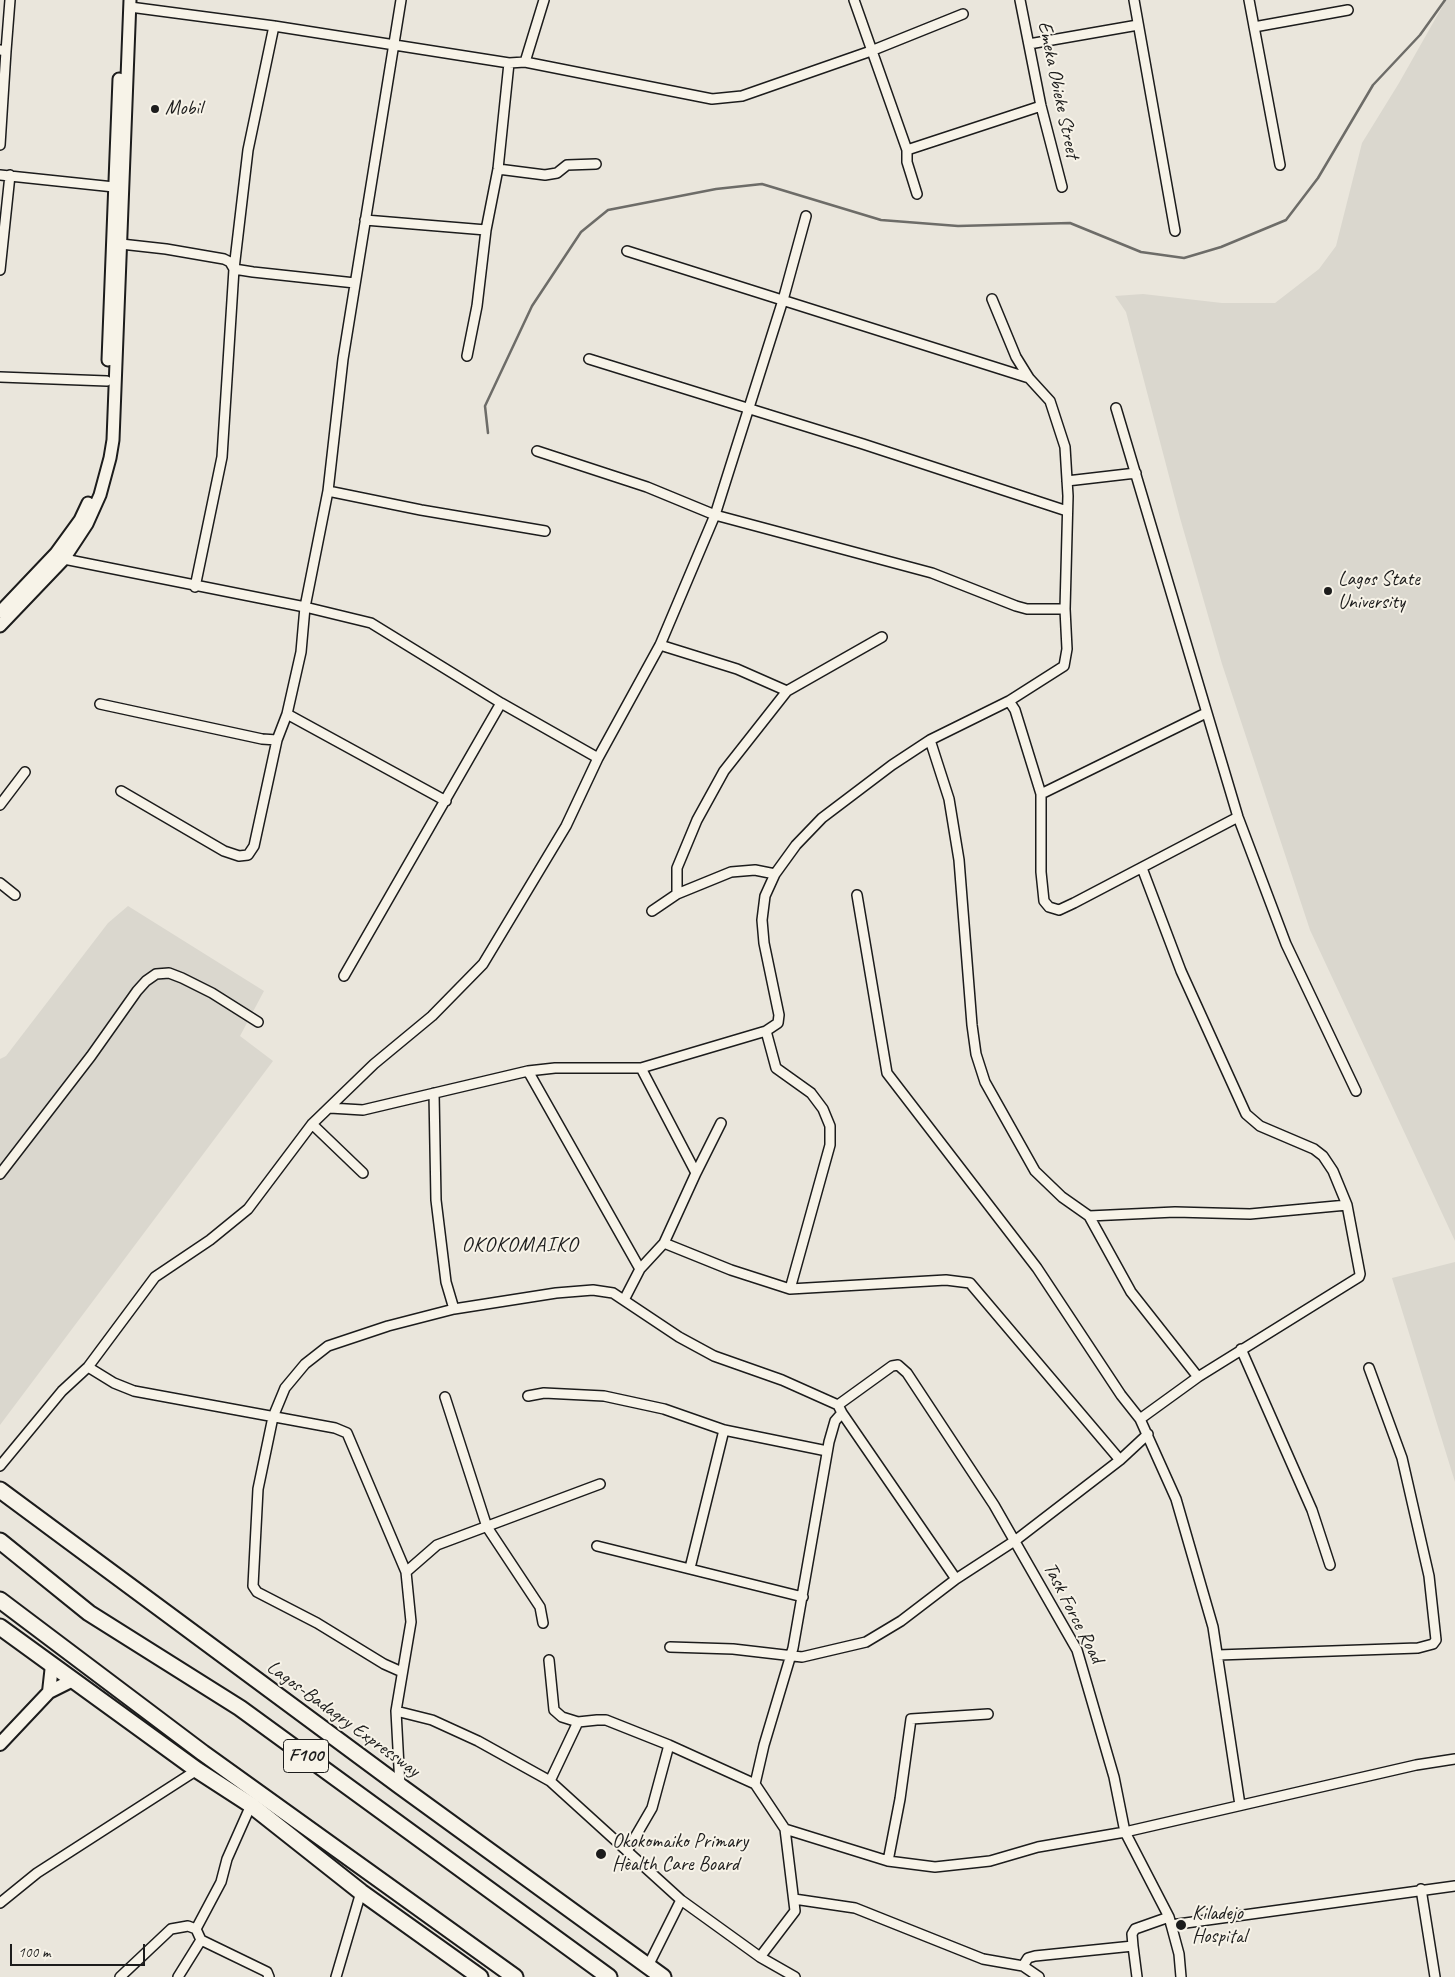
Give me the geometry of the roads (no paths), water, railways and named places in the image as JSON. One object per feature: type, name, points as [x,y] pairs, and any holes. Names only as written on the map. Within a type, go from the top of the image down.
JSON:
[{"type":"main road","name":"Lagos-Badagry Expressway","points":[[0,1490],[400,1786],[663,1977]]},
{"type":"main road","name":"F100","points":[[0,1541],[89,1613],[240,1708],[610,1977]]},
{"type":"main road","points":[[0,1600],[203,1753],[515,1977]]},
{"type":"main road","points":[[0,1627],[197,1770],[251,1805],[361,1892],[480,1977]]},
{"type":"main road","points":[[49,1692],[52,1665]]},
{"type":"main road","points":[[0,1744],[49,1692],[73,1680]]},
{"type":"street","points":[[0,145],[3,51],[10,0]]},
{"type":"street","points":[[121,791],[224,851],[239,856],[248,855],[254,846],[277,740],[286,714],[301,652],[304,607],[328,491],[355,283],[401,0]]},
{"type":"street","points":[[525,62],[544,0]]},
{"type":"street","points":[[854,0],[907,150],[907,162],[917,194]]},
{"type":"street","name":"Emeka Obieke Street","points":[[1020,0],[1040,106],[1062,187]]},
{"type":"street","points":[[1134,0],[1175,231]]},
{"type":"street","points":[[1249,0],[1280,165]]},
{"type":"street","points":[[127,2],[394,46],[509,63],[525,62],[712,99],[742,96],[871,51],[963,14]]},
{"type":"street","points":[[0,612],[56,553],[80,520],[99,477],[107,440],[107,381],[114,187],[127,2]]},
{"type":"street","points":[[0,626],[64,559],[87,524],[100,495],[110,458],[113,440],[121,244],[127,2]]},
{"type":"street","points":[[1254,27],[1348,10]]},
{"type":"street","points":[[1029,44],[1138,25]]},
{"type":"street","points":[[195,586],[222,457],[234,269],[248,150],[274,26]]},
{"type":"street","points":[[467,356],[477,306],[486,230],[498,169],[509,63]]},
{"type":"street","points":[[907,150],[1040,106]]},
{"type":"street","points":[[498,169],[545,175],[558,173],[567,165],[596,164]]},
{"type":"street","points":[[0,175],[114,187]]},
{"type":"street","points":[[0,270],[10,175]]},
{"type":"street","points":[[0,1466],[62,1390],[88,1367],[155,1277],[210,1240],[248,1209],[312,1124],[374,1064],[432,1016],[483,964],[566,826],[598,758],[660,645],[715,515],[783,300],[806,216]]},
{"type":"street","points":[[365,220],[486,230]]},
{"type":"street","points":[[121,244],[166,249],[224,259],[230,262],[234,269]]},
{"type":"street","points":[[628,252],[1029,378]]},
{"type":"street","points":[[234,269],[355,283]]},
{"type":"street","points":[[330,1108],[363,1110],[528,1071],[555,1068],[641,1068],[766,1031],[778,1023],[779,1015],[764,943],[762,920],[766,896],[775,874],[796,846],[822,818],[846,798],[930,740],[1009,701],[1064,666],[1066,649],[1067,510],[1065,447],[1050,401],[1029,378],[1005,336],[992,299]]},
{"type":"street","points":[[589,359],[1067,510]]},
{"type":"street","points":[[0,377],[107,381]]},
{"type":"street","points":[[1116,408],[1238,817],[1286,944],[1356,1091]]},
{"type":"street","points":[[537,451],[647,487],[715,515],[932,573],[1016,606],[1027,609],[1065,609]]},
{"type":"street","points":[[1067,481],[1136,473]]},
{"type":"street","points":[[328,491],[420,510],[545,531]]},
{"type":"street","points":[[64,559],[304,607],[371,623],[501,703],[598,758]]},
{"type":"street","points":[[676,894],[677,868],[697,820],[724,771],[787,691],[882,637]]},
{"type":"street","points":[[660,645],[737,669],[787,691]]},
{"type":"street","points":[[1009,701],[1015,710],[1041,794],[1041,872],[1044,901],[1049,907],[1058,910],[1074,903],[1238,817]]},
{"type":"street","points":[[344,976],[501,703]]},
{"type":"street","points":[[100,704],[262,739],[277,740]]},
{"type":"street","points":[[286,714],[446,801]]},
{"type":"street","points":[[1041,794],[1206,714]]},
{"type":"street","points":[[930,740],[949,799],[959,860],[972,1026],[976,1054],[985,1082],[1035,1172],[1062,1197],[1089,1216],[1131,1292],[1198,1377]]},
{"type":"street","points":[[0,805],[26,772]]},
{"type":"street","points":[[1140,1419],[1198,1377],[1359,1277],[1360,1274],[1347,1206],[1333,1171],[1324,1156],[1302,1143],[1260,1126],[1246,1114],[1182,971],[1142,868]]},
{"type":"street","points":[[652,911],[676,894],[731,872],[755,870],[775,874]]},
{"type":"street","points":[[0,883],[16,894]]},
{"type":"street","points":[[857,895],[887,1074],[1037,1268],[1120,1396],[1140,1419],[1176,1499],[1213,1627],[1240,1805]]},
{"type":"street","points":[[0,1174],[91,1056],[137,991],[156,974],[169,973],[182,978],[212,993],[258,1022]]},
{"type":"street","points":[[766,1031],[776,1068],[811,1093],[824,1109],[830,1126],[830,1145],[790,1289]]},
{"type":"street","points":[[641,1068],[696,1173]]},
{"type":"street","points":[[528,1071],[640,1269]]},
{"type":"street","points":[[434,1093],[436,1200],[446,1282],[454,1309]]},
{"type":"street","points":[[624,1300],[640,1269],[664,1242],[722,1123]]},
{"type":"street","points":[[312,1124],[363,1173]]},
{"type":"street","points":[[1089,1216],[1175,1212],[1250,1214],[1347,1206]]},
{"type":"street","points":[[664,1242],[731,1270],[790,1289],[946,1280],[970,1283],[1120,1460]]},
{"type":"street","points":[[402,1672],[384,1664],[317,1623],[257,1592],[253,1586],[258,1489],[273,1417],[285,1388],[305,1364],[328,1346],[388,1326],[454,1309],[576,1291],[613,1294],[679,1338],[714,1356],[782,1380],[838,1404],[842,1414],[956,1579]]},
{"type":"street","points":[[1241,1349],[1312,1510],[1330,1565]]},
{"type":"street","name":"Task Force Road","points":[[838,1404],[892,1366],[898,1365],[907,1373],[1016,1540],[1077,1650],[1112,1769],[1124,1832],[1170,1921],[1179,1954],[1181,1977]]},
{"type":"street","points":[[88,1367],[114,1383],[134,1391],[336,1428],[347,1433],[406,1572],[411,1622],[396,1711],[400,1786]]},
{"type":"street","points":[[1218,1656],[1418,1648],[1433,1644],[1436,1640],[1429,1576],[1402,1458],[1369,1368]]},
{"type":"street","points":[[528,1396],[544,1393],[604,1396],[664,1409],[724,1430],[827,1451]]},
{"type":"street","points":[[445,1397],[487,1527],[540,1607],[543,1623]]},
{"type":"street","points":[[756,1784],[790,1657],[803,1597],[827,1451],[832,1430],[842,1414]]},
{"type":"street","points":[[690,1568],[724,1430]]},
{"type":"street","points":[[670,1647],[733,1649],[802,1657],[866,1642],[1016,1540],[1120,1460],[1148,1434]]},
{"type":"street","points":[[406,1572],[437,1545],[600,1484]]},
{"type":"street","points":[[597,1546],[803,1597]]},
{"type":"street","points":[[548,1660],[554,1710],[562,1717],[578,1722],[606,1720],[669,1745],[756,1784],[785,1829],[795,1910],[760,1957]]},
{"type":"street","points":[[396,1711],[432,1720],[460,1732],[550,1781],[681,1900],[760,1957],[795,1977]]},
{"type":"street","points":[[888,1861],[900,1799],[911,1719],[988,1714]]},
{"type":"street","points":[[550,1781],[578,1722]]},
{"type":"street","points":[[628,1851],[652,1808],[669,1745]]},
{"type":"street","points":[[785,1829],[888,1861],[935,1866],[990,1861],[1038,1847],[1124,1832],[1416,1765],[1455,1759]]},
{"type":"street","points":[[0,1903],[45,1868],[197,1770]]},
{"type":"street","points":[[196,1928],[221,1882],[227,1859],[251,1805]]},
{"type":"street","points":[[1137,1977],[1132,1934],[1135,1929],[1170,1921],[1455,1886]]},
{"type":"street","points":[[1421,1889],[1435,1977]]},
{"type":"street","points":[[336,1977],[361,1892]]},
{"type":"street","points":[[794,1899],[855,1908],[983,1958],[1023,1966],[1039,1977]]},
{"type":"street","points":[[648,1966],[681,1900]]},
{"type":"street","points":[[120,1977],[171,1929],[188,1926],[196,1928],[202,1940],[267,1972],[269,1977]]},
{"type":"street","points":[[178,1977],[202,1940]]},
{"type":"street","points":[[1023,1966],[1028,1958],[1035,1956],[1134,1946]]},
{"type":"waterway","points":[[488,433],[485,406],[532,306],[581,232],[608,210],[716,189],[762,184],[881,220],[958,226],[1070,223],[1141,252],[1184,258],[1221,247],[1286,220],[1318,178],[1373,85],[1420,35],[1445,0]]},
{"type":"place","name":"Mobil","points":[[155,109]]},
{"type":"place","name":"Lagos State University","points":[[1328,591]]},
{"type":"place","name":"Okokomaiko Primary Health Care Board","points":[[601,1854]]},
{"type":"place","name":"Kiladejo Hospital","points":[[1181,1925]]},
{"type":"district","name":"OKOKOMAIKO","points":[[520,1245]]}]
